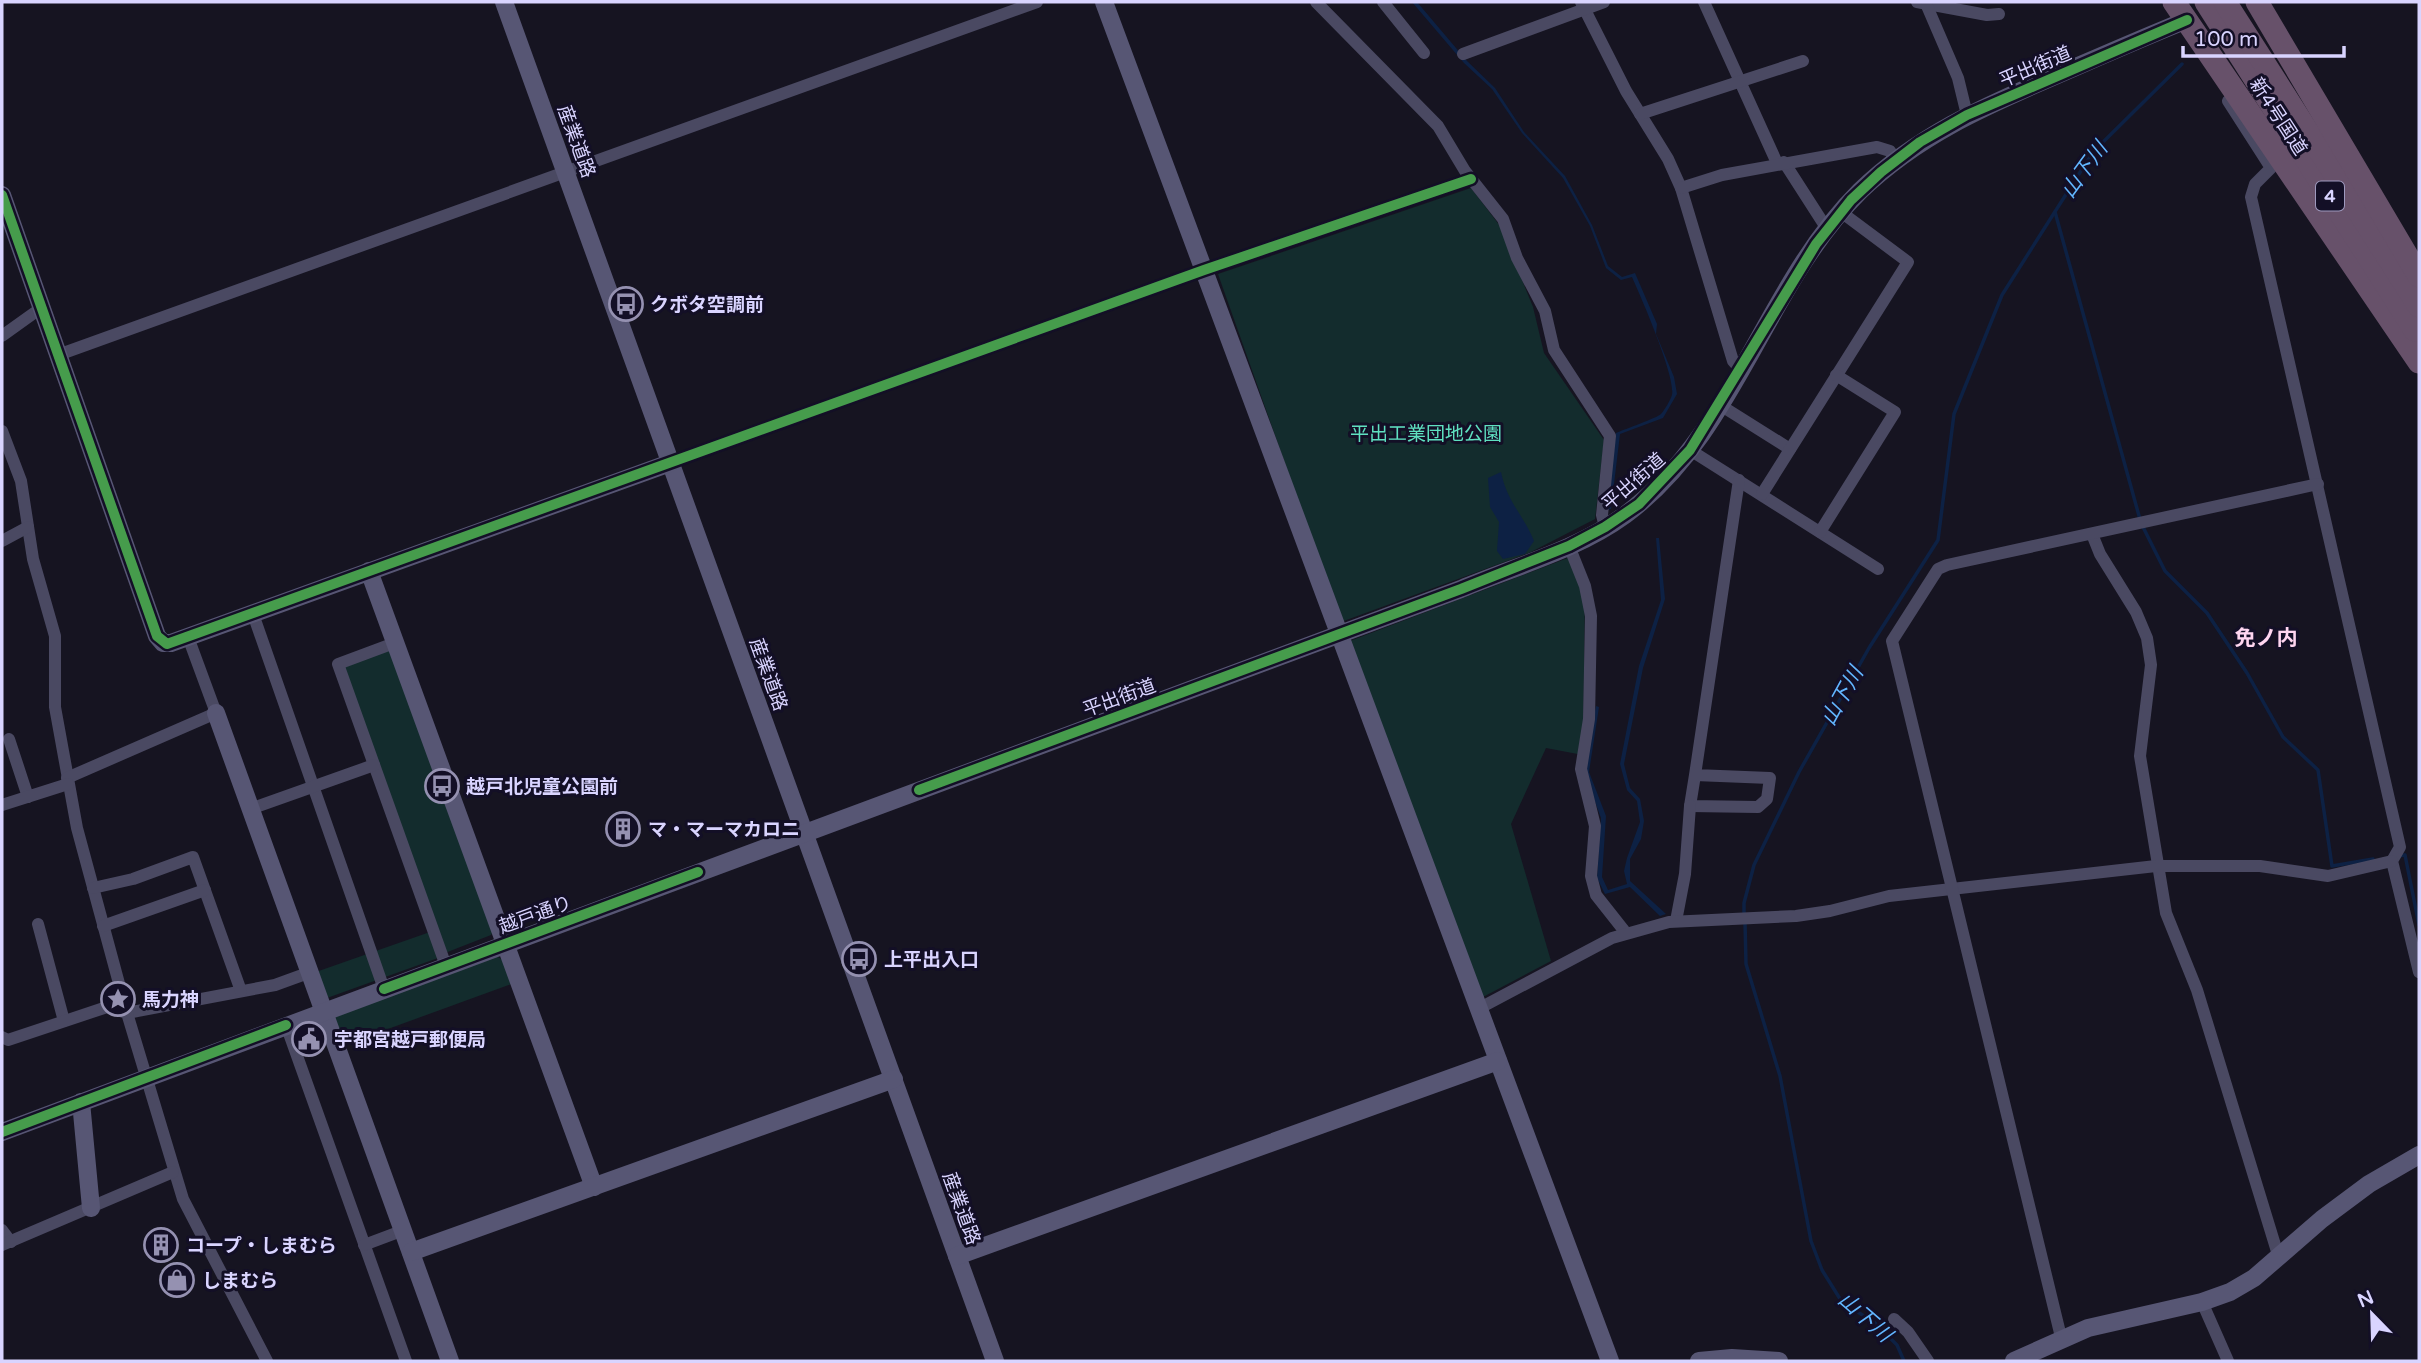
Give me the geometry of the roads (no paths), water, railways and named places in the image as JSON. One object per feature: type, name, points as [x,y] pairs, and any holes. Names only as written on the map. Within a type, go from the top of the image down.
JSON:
[{"type":"highway","name":"新4号国道","points":[[2206,2],[2246,50],[2419,306]]},
{"type":"highway","name":"新4号国道","points":[[2225,2],[2246,50],[2419,337]]},
{"type":"highway","points":[[2257,2],[2419,276]]},
{"type":"highway","points":[[2184,17],[2419,362]]},
{"type":"street","name":"産業道路","points":[[504,2],[995,1361]]},
{"type":"street","points":[[58,355],[1037,2]]},
{"type":"street","points":[[1104,2],[1610,1361]]},
{"type":"street","points":[[1316,2],[1438,126],[1471,179],[1503,219],[1517,258],[1536,288],[1545,311],[1554,349],[1610,436],[1602,515],[1605,527]]},
{"type":"street","points":[[1382,2],[1424,52]]},
{"type":"street","points":[[1463,54],[1583,4],[1604,2]]},
{"type":"street","points":[[1704,2],[1781,163],[1828,229]]},
{"type":"street","points":[[1583,4],[1681,188],[1732,356],[1741,370]]},
{"type":"street","points":[[1922,4],[1987,15],[1999,14]]},
{"type":"street","points":[[1922,4],[1958,78],[1967,115]]},
{"type":"street","points":[[1478,1009],[1626,933],[1676,921],[1796,916],[1830,911],[1889,896],[2156,866],[2260,866],[2328,876],[2392,860],[2400,847],[2251,197],[2255,184],[2271,168],[2189,41],[2184,17]]},
{"type":"street","name":"平出街道","points":[[804,833],[1569,546],[1605,527],[1639,504],[1690,450],[1840,212],[1895,160],[1936,131],[1967,115],[2184,17]]},
{"type":"street","points":[[1640,114],[1739,79],[1803,61]]},
{"type":"street","points":[[1681,188],[1721,174],[1877,147],[1890,151],[1895,160]]},
{"type":"street","points":[[2,195],[157,636],[167,644],[1204,270],[1471,179]]},
{"type":"street","points":[[1762,495],[1908,262],[1840,212]]},
{"type":"street","points":[[2,336],[41,308]]},
{"type":"street","points":[[1820,532],[1895,412],[1836,375]]},
{"type":"street","points":[[1720,405],[1790,449]]},
{"type":"street","points":[[2,430],[21,481],[33,559],[55,636],[55,707],[67,781],[127,1013],[173,1172],[208,1249],[267,1361]]},
{"type":"street","points":[[1690,450],[1878,569]]},
{"type":"street","points":[[1676,921],[1685,874],[1690,806],[1739,480]]},
{"type":"street","points":[[2061,1337],[1892,640],[1938,569],[1947,565],[2318,484]]},
{"type":"street","points":[[2,541],[28,527]]},
{"type":"street","points":[[2092,534],[2100,554],[2136,612],[2147,638],[2151,665],[2140,756],[2156,866],[2166,913],[2197,990],[2279,1258]]},
{"type":"street","points":[[1569,546],[1585,586],[1591,616],[1589,719],[1581,769],[1595,826],[1591,876],[1597,895],[1626,933]]},
{"type":"street","points":[[369,571],[594,1187]]},
{"type":"street","points":[[253,614],[384,989]]},
{"type":"street","points":[[188,637],[322,1012],[404,1230],[448,1361]]},
{"type":"street","points":[[397,642],[338,664],[446,966]]},
{"type":"street","points":[[2,805],[67,781],[216,713]]},
{"type":"street","points":[[9,739],[28,797]]},
{"type":"street","points":[[250,809],[374,765]]},
{"type":"street","points":[[1690,806],[1758,807],[1767,799],[1770,778],[1695,775]]},
{"type":"street","name":"越戸通り","points":[[2,1132],[804,833]]},
{"type":"street","points":[[93,888],[133,879],[193,857],[241,991]]},
{"type":"street","points":[[2392,860],[2419,972]]},
{"type":"street","points":[[103,926],[205,890]]},
{"type":"street","points":[[38,924],[64,1021]]},
{"type":"street","points":[[2,1037],[8,1040],[107,1007],[127,1013],[275,985],[308,973]]},
{"type":"street","points":[[286,1025],[406,1361]]},
{"type":"street","points":[[957,1256],[1498,1060]]},
{"type":"street","points":[[411,1252],[894,1079]]},
{"type":"street","points":[[82,1102],[91,1208]]},
{"type":"street","points":[[2014,1361],[2061,1337],[2088,1328],[2202,1302],[2230,1292],[2279,1258],[2322,1219],[2369,1184],[2419,1154]]},
{"type":"street","points":[[2,1230],[6,1244],[173,1172]]},
{"type":"street","points":[[365,1245],[404,1230]]},
{"type":"street","points":[[2202,1302],[2228,1361]]},
{"type":"street","points":[[1894,1319],[1908,1332],[1928,1361]]},
{"type":"street","points":[[1699,1361],[1732,1358],[1779,1361]]},
{"type":"water","points":[[1412,2],[1417,2],[1467,61],[1495,88],[1524,132],[1565,176],[1592,225],[1608,266],[1622,277],[1635,273],[1657,324],[1656,334],[1674,377],[1677,394],[1663,418],[1620,434],[1611,509],[1607,510],[1616,433],[1661,414],[1672,395],[1669,372],[1650,318],[1632,277],[1621,280],[1606,268],[1590,226],[1563,178],[1522,133],[1492,89],[1464,63]]},
{"type":"water","points":[[1501,472],[1507,492],[1534,541],[1525,554],[1503,559],[1497,551],[1499,522],[1490,507],[1488,478]]},
{"type":"water","points":[[1656,538],[1659,538],[1665,599],[1643,668],[1624,764],[1630,788],[1640,799],[1644,821],[1641,839],[1630,859],[1630,881],[1666,914],[1660,916],[1630,887],[1605,894],[1597,878],[1601,818],[1584,772],[1596,706],[1599,707],[1589,772],[1606,816],[1602,877],[1608,890],[1627,884],[1624,871],[1640,822],[1637,801],[1627,790],[1620,764],[1639,666],[1661,600]]},
{"type":"waterway","name":"山下川","points":[[1744,915],[1744,903],[1754,865],[1799,772],[1869,648],[1938,540],[1954,414],[2002,295],[2093,152],[2182,64]]},
{"type":"waterway","points":[[2055,212],[2141,523],[2165,571],[2207,613],[2247,673],[2283,737],[2318,770],[2332,866],[2373,859]]},
{"type":"waterway","points":[[2398,856],[2405,855],[2419,925]]},
{"type":"waterway","name":"山下川","points":[[1745,922],[1746,964],[1780,1076],[1811,1241],[1822,1270],[1842,1302],[1875,1323],[1897,1345],[1904,1361]]},
{"type":"place","name":"クボタ空調前","points":[[626,304]]},
{"type":"place","name":"越戸北児童公園前","points":[[442,786]]},
{"type":"place","name":"マ・マーマカロニ","points":[[623,829]]},
{"type":"place","name":"上平出入口","points":[[859,959]]},
{"type":"place","name":"馬力神","points":[[118,999]]},
{"type":"place","name":"宇都宮越戸郵便局","points":[[309,1039]]},
{"type":"place","name":"コープ・しまむら","points":[[161,1245]]},
{"type":"place","name":"しまむら","points":[[177,1280]]},
{"type":"district","name":"免ノ内","points":[[2266,638]]},
{"type":"park label","name":"平出工業団地公園","points":[[1426,433]]}]
